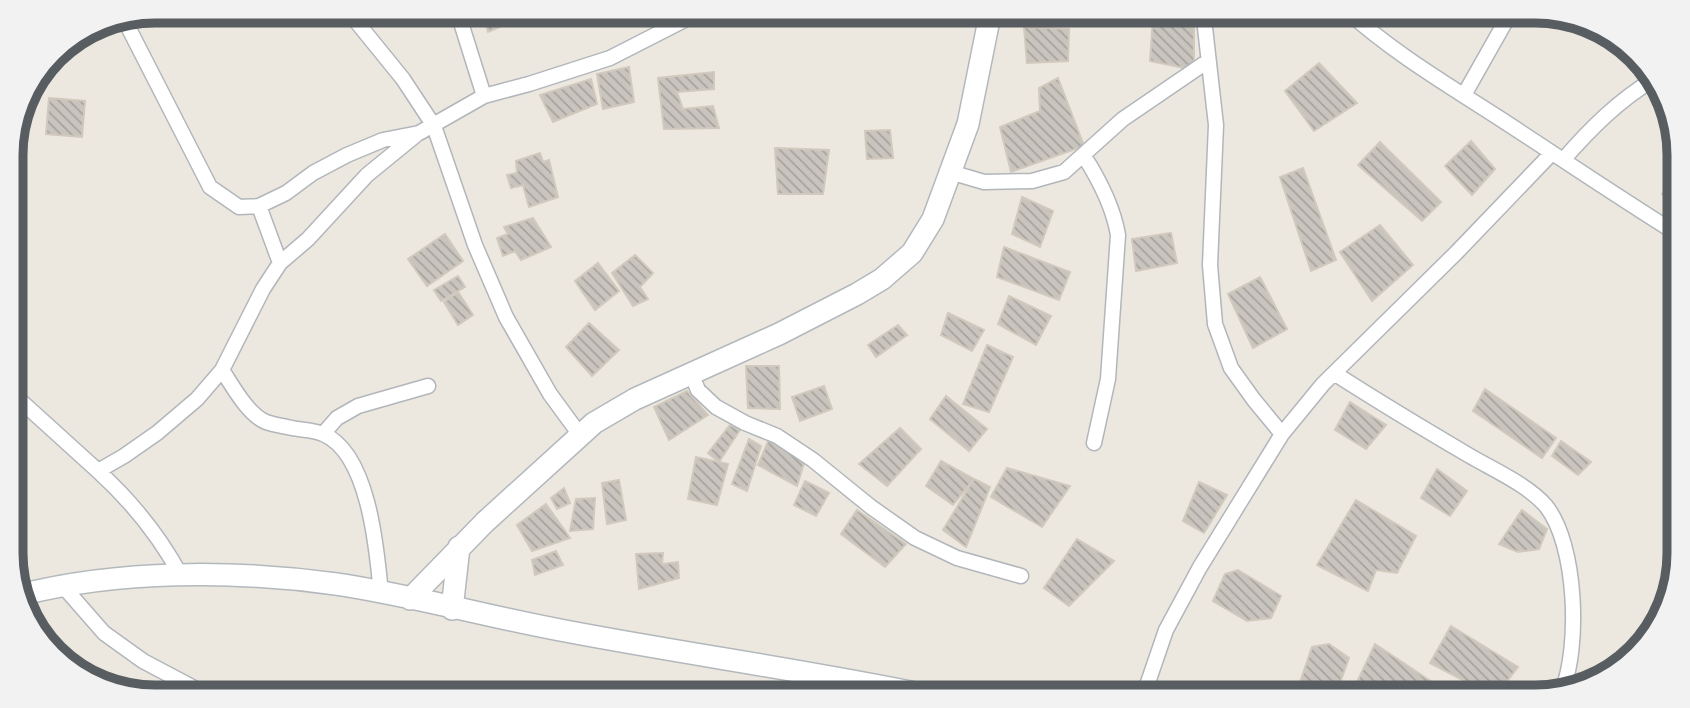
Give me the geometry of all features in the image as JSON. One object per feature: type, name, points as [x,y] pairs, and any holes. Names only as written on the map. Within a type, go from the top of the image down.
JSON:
[{"type":"main road","points":[[410,599],[459,547],[594,423],[635,399],[779,334],[882,279],[912,253],[933,219],[968,124],[988,23]]},
{"type":"main road","points":[[452,609],[459,547]]},
{"type":"main road","points":[[29,593],[108,578],[272,577],[338,584],[817,685]]},
{"type":"street","points":[[358,23],[403,79],[434,126],[475,245],[506,317],[544,384],[580,435]]},
{"type":"street","points":[[461,23],[484,96]]},
{"type":"street","points":[[98,471],[157,433],[197,399],[222,370],[263,289],[280,263],[308,239],[367,174],[419,133],[484,96],[529,85],[610,58],[679,23]]},
{"type":"street","points":[[1204,23],[1216,125],[1210,265],[1215,324],[1231,368],[1282,434]]},
{"type":"street","points":[[1360,23],[1557,157],[1667,227]]},
{"type":"street","points":[[1464,95],[1506,23]]},
{"type":"street","points":[[127,26],[209,187],[239,207],[259,206],[286,193],[313,173],[346,155],[383,140],[419,133]]},
{"type":"street","points":[[950,172],[984,182],[1032,181],[1064,172],[1123,120],[1208,61]]},
{"type":"street","points":[[1147,685],[1166,630],[1206,556],[1282,434],[1334,373],[1457,253],[1557,157],[1628,95],[1646,84]]},
{"type":"street","points":[[1084,156],[1097,176],[1110,205],[1118,236],[1108,379],[1094,443]]},
{"type":"street","points":[[259,206],[280,263]]},
{"type":"street","points":[[222,370],[243,403],[264,422],[323,434],[344,449],[358,474],[377,551],[381,594]]},
{"type":"street","points":[[691,373],[698,390],[716,407],[745,424],[776,436],[813,460],[871,507],[915,538],[957,558],[1021,576]]},
{"type":"street","points":[[1334,373],[1517,483],[1545,506],[1562,536],[1573,600],[1571,650],[1566,682]]},
{"type":"street","points":[[323,434],[337,418],[358,406],[428,386]]},
{"type":"street","points":[[23,403],[142,515],[165,545],[181,576]]},
{"type":"street","points":[[62,585],[104,633],[143,661],[187,685]]},
{"type":"building","points":[[486,23],[509,23],[488,32]]},
{"type":"building","points":[[1153,23],[1174,23],[1194,28],[1194,70],[1150,61]]},
{"type":"building","points":[[1024,27],[1069,29],[1068,61],[1027,63]]},
{"type":"building","points":[[1319,63],[1357,103],[1314,131],[1285,91]]},
{"type":"building","points":[[629,67],[634,102],[603,109],[597,74]]},
{"type":"building","points":[[714,72],[714,89],[677,92],[683,109],[713,106],[719,128],[664,129],[658,78]]},
{"type":"building","points":[[1058,78],[1084,146],[1011,172],[1000,127],[1040,111],[1039,88]]},
{"type":"building","points":[[591,79],[597,104],[553,122],[540,95]]},
{"type":"building","points":[[49,98],[85,101],[82,137],[46,134]]},
{"type":"building","points":[[890,130],[893,158],[867,159],[865,131]]},
{"type":"building","points":[[1471,141],[1495,169],[1472,195],[1445,166]]},
{"type":"building","points":[[1380,142],[1441,202],[1422,221],[1358,165]]},
{"type":"building","points":[[775,148],[829,150],[823,194],[778,194]]},
{"type":"building","points":[[540,153],[543,162],[549,160],[558,197],[529,207],[523,185],[511,188],[507,175],[517,173],[516,161]]},
{"type":"building","points":[[1303,168],[1336,260],[1311,271],[1280,177]]},
{"type":"building","points":[[1022,197],[1053,211],[1040,247],[1012,234]]},
{"type":"building","points":[[533,218],[551,247],[521,260],[515,251],[503,256],[497,238],[508,234],[504,227]]},
{"type":"building","points":[[1380,225],[1413,265],[1372,301],[1340,252]]},
{"type":"building","points":[[1171,233],[1177,263],[1136,271],[1132,239]]},
{"type":"building","points":[[445,234],[463,261],[427,286],[408,259]]},
{"type":"building","points":[[1004,247],[1070,272],[1059,300],[997,277]]},
{"type":"building","points":[[635,255],[653,273],[640,287],[648,299],[633,306],[612,273]]},
{"type":"building","points":[[598,263],[619,291],[595,310],[575,281]]},
{"type":"building","points":[[458,276],[465,287],[441,301],[434,290]]},
{"type":"building","points":[[1260,277],[1287,329],[1253,348],[1228,294]]},
{"type":"building","points":[[458,292],[473,315],[458,325],[444,302]]},
{"type":"building","points":[[1009,296],[1051,316],[1036,345],[998,324]]},
{"type":"building","points":[[948,313],[984,330],[972,351],[941,335]]},
{"type":"building","points":[[589,323],[619,350],[592,376],[566,347]]},
{"type":"building","points":[[898,325],[907,335],[876,357],[868,345]]},
{"type":"building","points":[[987,345],[1013,357],[989,412],[963,404]]},
{"type":"building","points":[[746,366],[779,366],[780,409],[748,408]]},
{"type":"building","points":[[824,386],[832,409],[800,421],[792,397]]},
{"type":"building","points":[[1485,389],[1556,438],[1542,458],[1473,411]]},
{"type":"building","points":[[687,391],[708,415],[669,440],[654,407]]},
{"type":"building","points":[[946,396],[987,429],[969,451],[930,419]]},
{"type":"building","points":[[1350,402],[1386,425],[1366,449],[1335,430]]},
{"type":"building","points":[[730,425],[740,430],[719,462],[708,453]]},
{"type":"building","points":[[900,428],[921,449],[887,486],[859,464]]},
{"type":"building","points":[[749,439],[761,446],[747,491],[732,484]]},
{"type":"building","points":[[769,439],[805,460],[797,486],[758,465]]},
{"type":"building","points":[[1561,441],[1591,462],[1578,475],[1552,456]]},
{"type":"building","points":[[696,457],[728,464],[717,505],[688,499]]},
{"type":"building","points":[[941,461],[974,479],[953,505],[926,486]]},
{"type":"building","points":[[1007,468],[1070,486],[1042,527],[991,497]]},
{"type":"building","points":[[1437,469],[1467,491],[1450,516],[1421,498]]},
{"type":"building","points":[[974,479],[990,487],[966,547],[943,530]]},
{"type":"building","points":[[619,480],[626,520],[607,524],[602,483]]},
{"type":"building","points":[[805,481],[829,493],[816,516],[794,505]]},
{"type":"building","points":[[1199,482],[1227,495],[1204,533],[1183,521]]},
{"type":"building","points":[[564,488],[570,503],[557,509],[551,498]]},
{"type":"building","points":[[595,498],[593,529],[570,531],[576,499]]},
{"type":"building","points":[[1356,500],[1416,536],[1397,573],[1376,570],[1368,591],[1317,565]]},
{"type":"building","points":[[546,504],[570,538],[532,551],[517,525]]},
{"type":"building","points":[[857,510],[906,544],[885,567],[841,534]]},
{"type":"building","points":[[1522,510],[1547,529],[1539,549],[1518,552],[1499,544]]},
{"type":"building","points":[[1077,539],[1114,561],[1069,606],[1044,588]]},
{"type":"building","points":[[556,551],[563,565],[535,575],[532,560]]},
{"type":"building","points":[[663,553],[662,564],[678,562],[679,578],[639,589],[636,554]]},
{"type":"building","points":[[1238,570],[1281,596],[1271,618],[1247,621],[1213,601],[1225,574]]},
{"type":"building","points":[[1451,626],[1518,667],[1504,685],[1472,685],[1430,663]]},
{"type":"building","points":[[1329,644],[1349,658],[1339,685],[1299,685],[1312,647]]},
{"type":"building","points":[[1375,644],[1436,685],[1356,685]]}]
